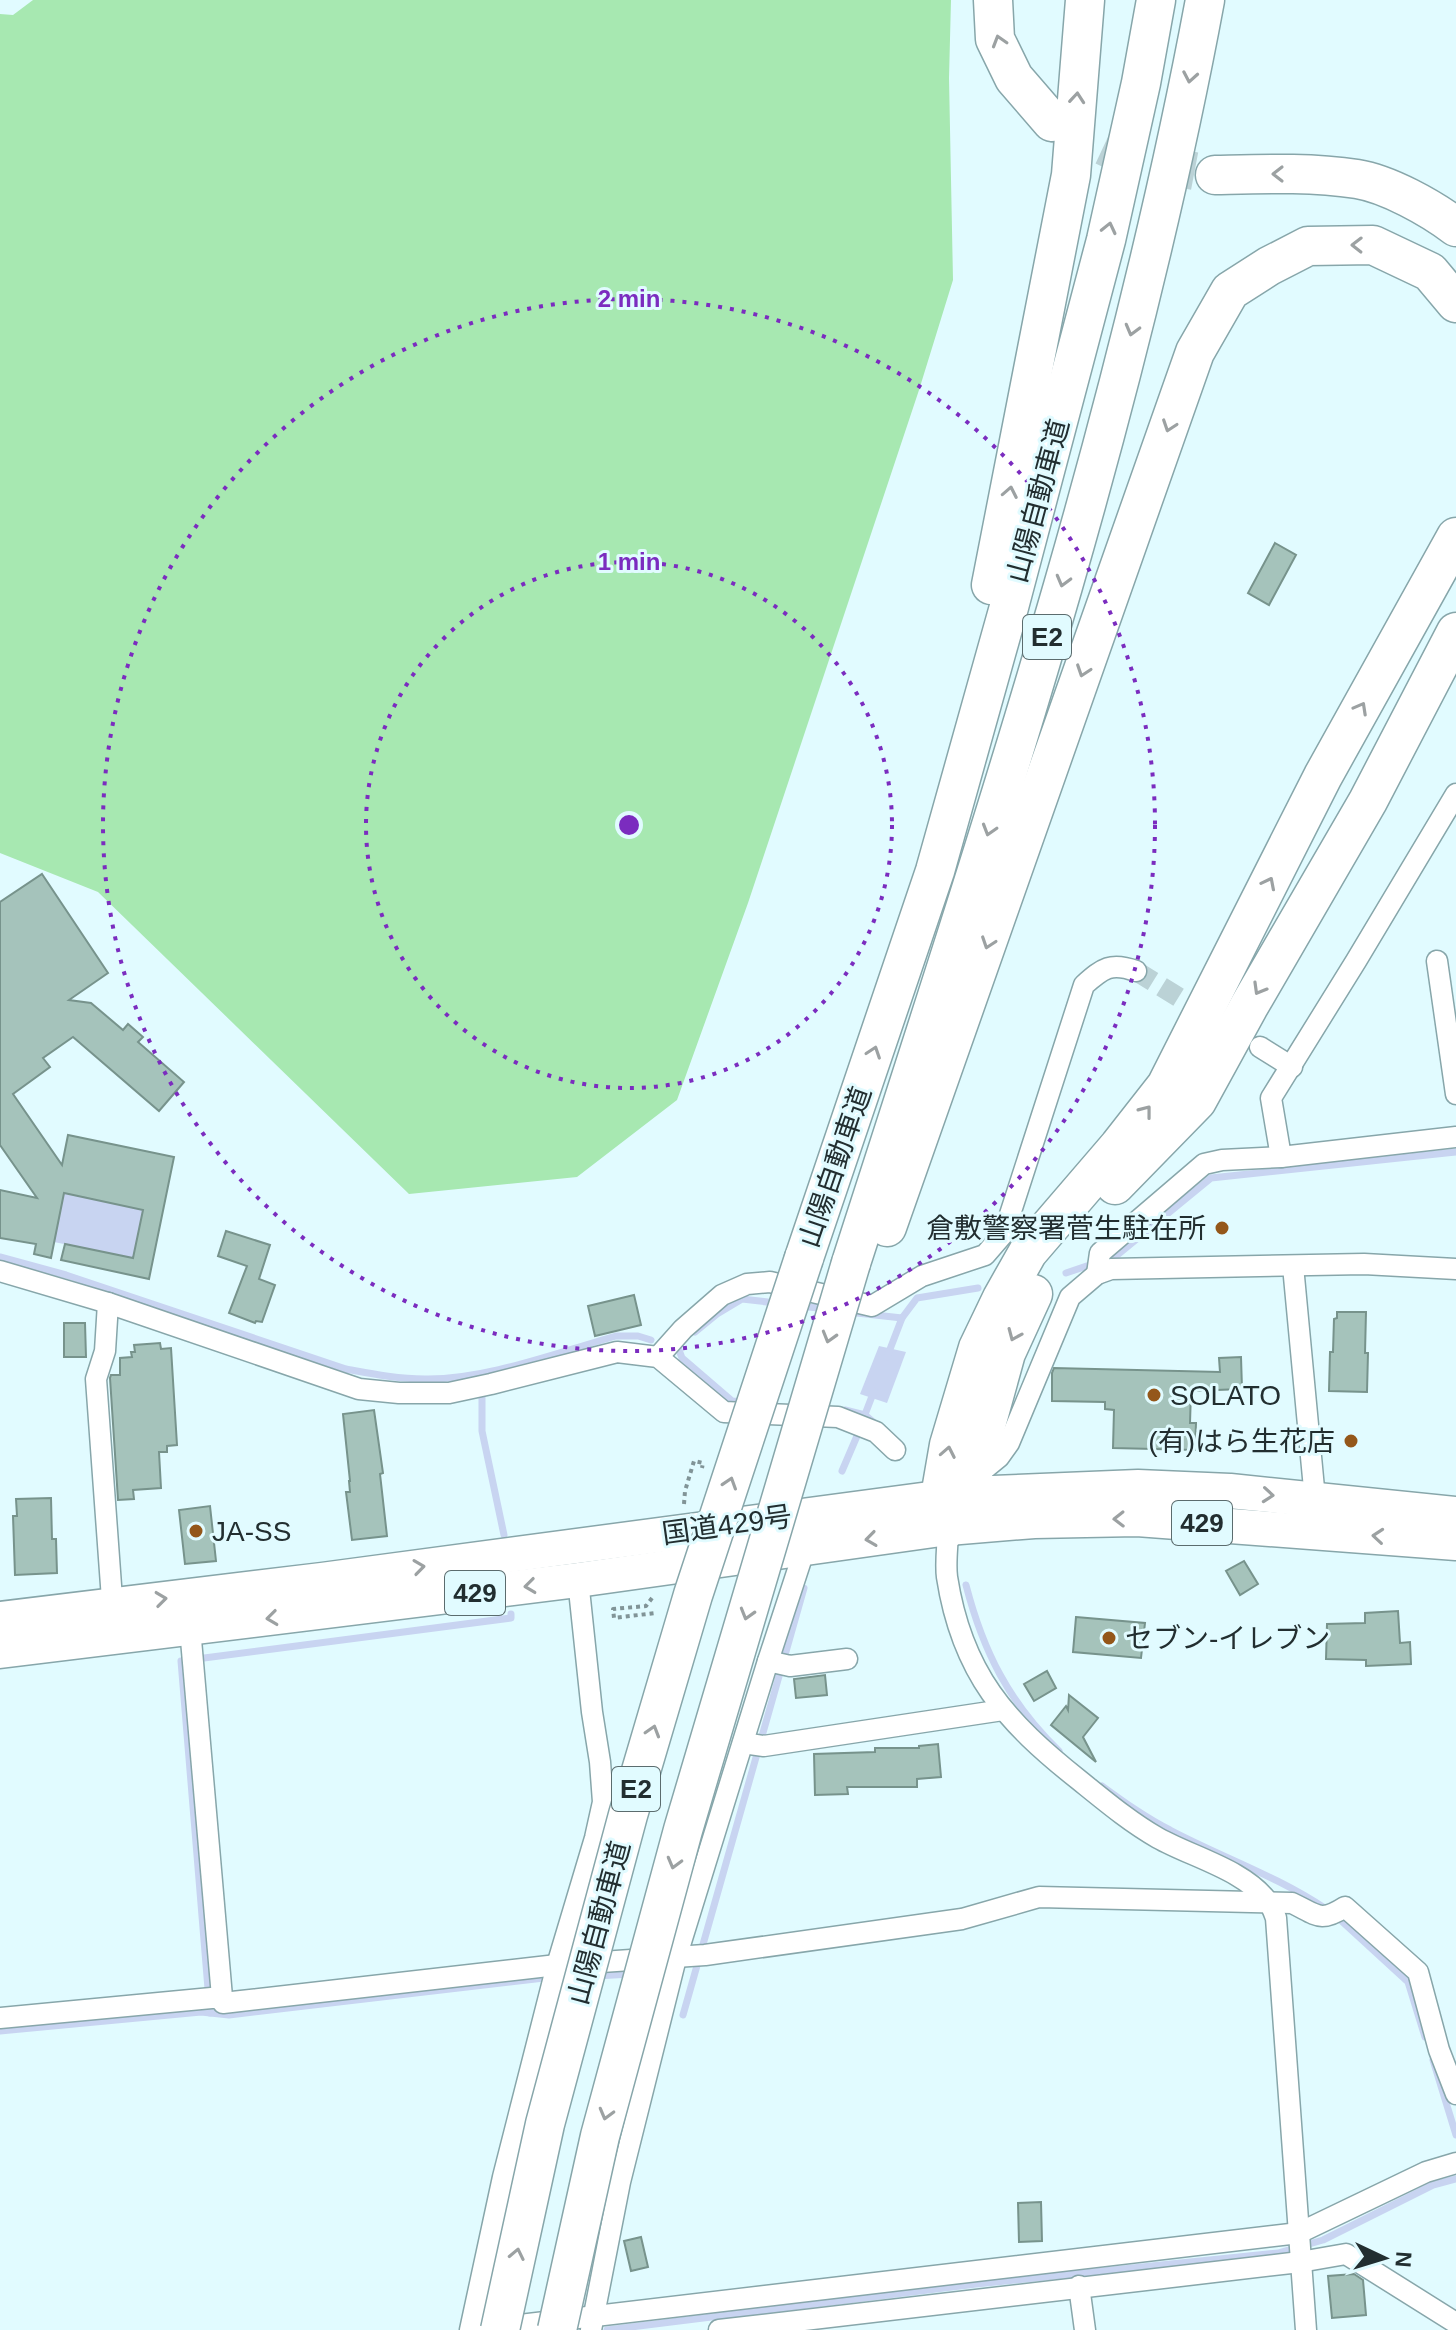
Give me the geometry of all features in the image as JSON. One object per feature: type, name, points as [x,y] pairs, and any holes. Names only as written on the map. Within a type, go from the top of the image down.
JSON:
[{"type":"highway","points":[[993,0],[995,39],[1014,78],[1052,122]]},
{"type":"highway","points":[[935,871],[1071,175],[1085,0]]},
{"type":"highway","name":"山陽自動車道","points":[[500,2330],[545,2124],[628,1815],[693,1595],[935,871],[1013,593],[1102,255],[1141,83],[1156,0]]},
{"type":"highway","name":"山陽自動車道","points":[[557,2330],[600,2136],[683,1830],[851,1263],[982,854],[1053,618],[1153,250],[1205,0]]},
{"type":"highway","points":[[1215,175],[1292,174],[1360,179],[1416,201],[1456,227]]},
{"type":"highway","points":[[851,1263],[889,1225],[1195,352],[1230,291],[1308,246],[1373,245],[1430,272],[1456,303]]},
{"type":"highway","points":[[956,1500],[949,1445],[978,1348],[1002,1298],[1028,1252],[1166,1086],[1323,776],[1456,537]]},
{"type":"highway","points":[[956,1500],[1006,1353],[1025,1308],[1052,1258],[1080,1220],[1197,1101],[1368,801],[1456,632]]},
{"type":"highway","name":"国道429号","points":[[0,1651],[113,1621],[322,1580],[956,1500],[1138,1487],[1230,1491],[1456,1514]]},
{"type":"highway","name":"国道429号","points":[[0,1619],[113,1621],[192,1648],[578,1580],[805,1548],[956,1500],[1038,1521],[1137,1519],[1456,1543]]},
{"type":"street","points":[[1281,1157],[1271,1098],[1456,794]]},
{"type":"street","points":[[1437,961],[1456,1094]]},
{"type":"street","points":[[658,1357],[683,1329],[722,1295],[747,1284],[770,1282],[872,1306],[922,1276],[985,1255],[1004,1233],[1084,985],[1100,970],[1120,965],[1136,971]]},
{"type":"street","points":[[1260,1047],[1292,1067]]},
{"type":"street","points":[[1306,2330],[1276,1918],[1269,1902],[1249,1882],[1157,1837],[1117,1810],[1042,1750],[1003,1710],[976,1671],[959,1627],[946,1574],[956,1500],[1009,1443],[1070,1297],[1098,1267],[1100,1253],[1135,1221],[1204,1164],[1456,1137]]},
{"type":"street","points":[[1098,1267],[1364,1264],[1456,1269]]},
{"type":"street","points":[[1293,1266],[1315,1499]]},
{"type":"street","points":[[0,1271],[108,1303],[359,1389],[449,1393],[617,1352],[658,1357],[724,1412],[838,1417],[876,1432],[895,1450]]},
{"type":"street","points":[[108,1303],[105,1351],[96,1379],[113,1621]]},
{"type":"street","points":[[592,2324],[620,2182],[778,1664],[805,1548]]},
{"type":"street","points":[[470,2330],[503,2177],[557,1965],[603,1802],[578,1580]]},
{"type":"street","points":[[192,1648],[214,1998]]},
{"type":"street","points":[[778,1664],[847,1659]]},
{"type":"street","points":[[753,1745],[1003,1710]]},
{"type":"street","points":[[0,2018],[214,1998],[223,2003],[557,1965],[691,1957],[962,1919],[1039,1897],[1292,1903],[1322,1917],[1334,1915],[1345,1907],[1418,1972],[1439,2050],[1456,2094]]},
{"type":"street","points":[[719,2330],[1079,2286],[1300,2247],[1426,2172],[1456,2163]]},
{"type":"street","points":[[477,2330],[592,2324],[1300,2247],[1346,2254],[1456,2323]]},
{"type":"street","points":[[1079,2286],[1085,2330]]},
{"type":"path","points":[[684,1504],[694,1461],[703,1463],[702,1467]]},
{"type":"path","points":[[646,1606],[613,1609],[614,1618],[655,1613]]},
{"type":"green space","points":[[33,0],[951,0],[949,78],[953,280],[919,390],[748,903],[677,1100],[577,1177],[409,1194],[98,892],[0,853],[0,14],[13,15]]},
{"type":"water","points":[[64,1193],[143,1210],[133,1258],[54,1242]]},
{"type":"water","points":[[879,1346],[906,1352],[887,1403],[860,1394]]},
{"type":"building","points":[[1275,543],[1296,555],[1269,605],[1248,593]]},
{"type":"building","points":[[42,874],[108,973],[69,1000],[91,1003],[123,1030],[128,1024],[143,1037],[138,1042],[184,1082],[159,1111],[73,1037],[43,1058],[50,1067],[13,1094],[62,1165],[68,1135],[174,1157],[149,1279],[61,1260],[65,1244],[133,1258],[143,1210],[64,1193],[51,1258],[34,1254],[36,1244],[0,1238],[0,1190],[37,1198],[0,1145],[0,902]]},
{"type":"building","points":[[226,1231],[270,1245],[259,1279],[275,1285],[262,1322],[255,1323],[229,1313],[247,1266],[218,1256]]},
{"type":"building","points":[[634,1295],[641,1325],[595,1336],[588,1306]]},
{"type":"building","points":[[1337,1312],[1366,1312],[1367,1392],[1329,1391],[1330,1352],[1333,1352]]},
{"type":"building","points":[[64,1323],[85,1323],[86,1357],[64,1357]]},
{"type":"building","points":[[160,1343],[161,1349],[171,1348],[177,1445],[167,1446],[167,1452],[159,1452],[161,1488],[133,1490],[134,1499],[118,1500],[110,1378],[111,1375],[120,1375],[120,1358],[132,1357],[134,1345]]},
{"type":"building","points":[[1241,1357],[1242,1389],[1191,1391],[1190,1423],[1196,1423],[1195,1450],[1113,1448],[1114,1410],[1105,1409],[1105,1402],[1052,1401],[1054,1368],[1220,1372],[1219,1358]]},
{"type":"building","points":[[374,1410],[383,1473],[380,1474],[387,1536],[352,1540],[346,1492],[350,1492],[350,1481],[343,1414]]},
{"type":"building","points":[[51,1498],[57,1573],[15,1575],[13,1516],[17,1516],[16,1499]]},
{"type":"building","points":[[210,1506],[216,1561],[185,1564],[179,1510]]},
{"type":"building","points":[[1244,1561],[1258,1584],[1240,1595],[1226,1571]]},
{"type":"building","points":[[1398,1611],[1400,1643],[1410,1642],[1411,1664],[1366,1666],[1366,1660],[1326,1659],[1327,1624],[1365,1623],[1365,1613]]},
{"type":"building","points":[[1076,1617],[1145,1623],[1141,1658],[1073,1652]]},
{"type":"building","points":[[1047,1671],[1056,1688],[1034,1701],[1024,1684]]},
{"type":"building","points":[[825,1675],[827,1695],[796,1698],[794,1679]]},
{"type":"building","points":[[1069,1695],[1098,1718],[1083,1737],[1096,1762],[1051,1725],[1066,1706],[1068,1710]]},
{"type":"building","points":[[938,1744],[941,1777],[917,1779],[917,1787],[847,1787],[848,1794],[815,1795],[814,1754],[875,1752],[875,1748],[919,1748]]},
{"type":"building","points":[[1041,2202],[1042,2241],[1019,2242],[1018,2203]]},
{"type":"building","points":[[641,2237],[648,2267],[631,2271],[624,2241]]},
{"type":"building","points":[[1354,2274],[1363,2280],[1366,2315],[1332,2318],[1328,2276]]},
{"type":"waterway","points":[[1066,1273],[1116,1256],[1211,1178],[1456,1152]]},
{"type":"waterway","points":[[0,1257],[66,1275],[346,1369],[395,1377],[425,1379],[472,1375],[522,1364],[616,1336],[638,1336],[651,1340]]},
{"type":"waterway","points":[[848,1312],[902,1318],[917,1298],[978,1288]]},
{"type":"waterway","points":[[695,1332],[742,1299],[776,1303]]},
{"type":"waterway","points":[[800,1306],[827,1309]]},
{"type":"waterway","points":[[887,1357],[902,1318]]},
{"type":"waterway","points":[[679,1350],[682,1358],[732,1401],[745,1402]]},
{"type":"waterway","points":[[864,1417],[874,1391]]},
{"type":"waterway","points":[[482,1393],[482,1431],[504,1535]]},
{"type":"waterway","points":[[845,1410],[865,1415],[873,1422]]},
{"type":"waterway","points":[[842,1471],[860,1429]]},
{"type":"waterway","points":[[966,1585],[981,1632],[1000,1675],[1026,1714],[1059,1751]]},
{"type":"waterway","points":[[683,2015],[804,1588]]},
{"type":"waterway","points":[[210,2013],[181,1661],[511,1618],[511,1614]]},
{"type":"waterway","points":[[1102,1786],[1161,1825],[1326,1909]]},
{"type":"waterway","points":[[1336,1916],[1408,1982],[1425,2037]]},
{"type":"waterway","points":[[596,1976],[631,1974]]},
{"type":"waterway","points":[[0,2031],[201,2012],[229,2015],[544,1978]]},
{"type":"waterway","points":[[1433,2060],[1456,2135]]},
{"type":"waterway","points":[[607,2330],[976,2284],[1278,2253],[1323,2240],[1433,2185],[1456,2179]]},
{"type":"tunnel","points":[[1052,122],[1131,159],[1215,175]]},
{"type":"tunnel","points":[[1136,971],[1209,1016]]},
{"type":"place","name":"倉敷警察署菅生駐在所","points":[[1222,1228]]},
{"type":"place","name":"SOLATO","points":[[1154,1395]]},
{"type":"place","name":"(有)はら生花店","points":[[1351,1441]]},
{"type":"place","name":"JA-SS","points":[[196,1531]]},
{"type":"place","name":"セブン-イレブン","points":[[1109,1638]]}]
